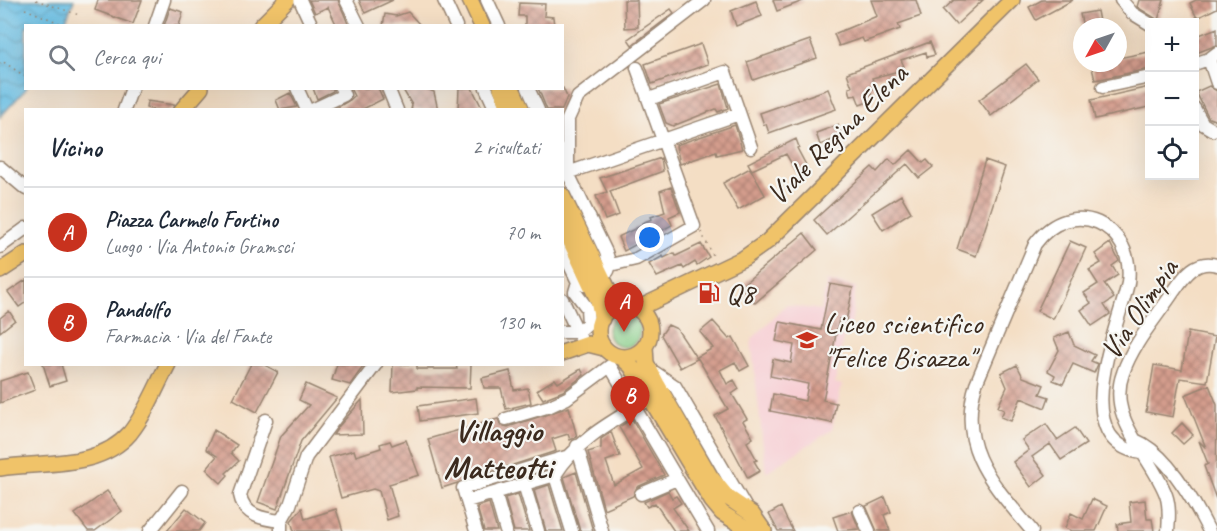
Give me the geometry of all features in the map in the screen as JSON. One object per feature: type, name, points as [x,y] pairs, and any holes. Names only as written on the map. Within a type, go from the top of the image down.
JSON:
[{"type":"main road","points":[[265,24],[287,0]]},
{"type":"main road","points":[[459,0],[470,24]]},
{"type":"main road","points":[[470,0],[481,24]]},
{"type":"main road","name":"Viale Regina Elena","points":[[686,288],[768,241],[1012,0]]},
{"type":"main road","points":[[184,108],[199,90]]},
{"type":"main road","points":[[502,90],[509,108]]},
{"type":"main road","points":[[513,90],[521,108]]},
{"type":"main road","points":[[564,200],[600,289],[599,333],[604,348],[616,362],[632,366],[711,501],[736,509],[764,531]]},
{"type":"main road","points":[[564,226],[600,289],[621,306],[637,309],[686,288]]},
{"type":"main road","points":[[0,271],[24,255]]},
{"type":"main road","points":[[686,288],[662,307],[649,326],[645,346],[646,363],[710,476],[751,531]]},
{"type":"main road","points":[[564,345],[601,322],[609,310],[621,306]]},
{"type":"main road","points":[[637,309],[647,319],[649,326]]},
{"type":"main road","points":[[564,352],[588,344],[604,348]]},
{"type":"main road","points":[[616,362],[635,354],[645,346]]},
{"type":"main road","points":[[0,468],[78,460],[109,450],[135,426],[167,366]]},
{"type":"street","points":[[156,24],[164,0]]},
{"type":"street","points":[[300,0],[311,24]]},
{"type":"street","points":[[342,0],[351,24]]},
{"type":"street","points":[[346,0],[358,24]]},
{"type":"street","points":[[444,0],[455,24]]},
{"type":"street","points":[[487,0],[498,24]]},
{"type":"street","points":[[578,282],[600,289],[610,264],[564,170],[567,131],[574,102],[704,0]]},
{"type":"street","points":[[1121,0],[1132,13],[1145,21]]},
{"type":"street","points":[[1199,62],[1213,56],[1217,83]]},
{"type":"street","points":[[610,264],[636,259],[694,226],[638,68]]},
{"type":"street","points":[[649,99],[725,72],[751,147]]},
{"type":"street","points":[[1103,87],[1145,78]]},
{"type":"street","points":[[125,108],[131,90]]},
{"type":"street","points":[[298,90],[306,108]]},
{"type":"street","points":[[316,108],[344,95],[342,90]]},
{"type":"street","points":[[487,90],[495,108]]},
{"type":"street","points":[[529,90],[537,108]]},
{"type":"street","points":[[564,170],[740,114]]},
{"type":"street","points":[[1199,117],[1203,124],[1217,129]]},
{"type":"street","points":[[0,167],[24,187]]},
{"type":"street","points":[[1032,531],[990,480],[980,463],[973,442],[972,403],[980,374],[1035,244],[1049,229],[1065,221],[1084,219],[1100,224],[1116,234],[1127,250],[1130,271],[1128,283],[1101,386],[1100,407],[1102,418],[1113,438],[1122,447],[1142,453]]},
{"type":"street","points":[[0,247],[24,229]]},
{"type":"street","name":"Via Olimpia","points":[[1168,531],[1169,509],[1166,494],[1135,440],[1121,408],[1122,375],[1136,347],[1182,279],[1196,266],[1212,264],[1217,252]]},
{"type":"street","points":[[564,253],[578,282],[575,292],[585,303],[589,319],[579,335]]},
{"type":"street","points":[[564,303],[579,335]]},
{"type":"street","points":[[564,332],[579,335]]},
{"type":"street","points":[[506,419],[550,406],[567,398],[616,362],[634,408],[708,531]]},
{"type":"street","points":[[266,420],[240,495],[244,507],[256,517],[281,526],[306,457],[375,366]]},
{"type":"street","points":[[467,501],[555,475],[566,457],[577,446],[651,398]]},
{"type":"street","points":[[1135,440],[1147,445],[1171,471],[1192,498],[1208,530]]},
{"type":"street","points":[[577,446],[602,531]]},
{"type":"street","points":[[476,531],[463,488],[566,457]]},
{"type":"street","points":[[551,462],[572,531]]},
{"type":"street","points":[[641,494],[677,478]]},
{"type":"street","points":[[524,484],[538,531]]},
{"type":"street","points":[[150,531],[182,491]]},
{"type":"street","points":[[495,493],[506,531]]},
{"type":"street","points":[[860,511],[869,531]]},
{"type":"path","points":[[36,0],[45,1],[79,15]]},
{"type":"path","points":[[25,9],[62,24]]},
{"type":"path","points":[[0,64],[2,61],[24,76]]},
{"type":"path","points":[[694,226],[702,233],[720,270]]},
{"type":"shaded area","points":[[827,281],[856,287],[851,328],[845,328],[835,383],[842,385],[832,430],[766,472],[751,340],[786,305],[821,310]]},
{"type":"green space","points":[[624,315],[636,319],[640,331],[636,343],[624,347],[612,343],[608,331],[612,319]]},
{"type":"water","points":[[0,0],[74,0],[64,24],[24,24],[25,90],[0,117]]},
{"type":"building","points":[[98,0],[142,0],[133,24],[95,10]]},
{"type":"building","points":[[309,0],[338,0],[348,24],[336,24],[328,7],[315,13]]},
{"type":"building","points":[[359,0],[393,0],[365,13]]},
{"type":"building","points":[[624,0],[637,0],[638,27],[625,28]]},
{"type":"building","points":[[773,0],[803,0],[803,1],[777,11]]},
{"type":"building","points":[[871,0],[916,0],[921,16],[898,24],[900,29],[864,42],[862,38],[839,46],[834,34],[877,16]]},
{"type":"building","points":[[954,0],[983,0],[956,25],[943,10]]},
{"type":"building","points":[[1042,0],[1073,0],[1036,20],[1029,7]]},
{"type":"building","points":[[1139,0],[1164,0],[1159,18],[1137,7]]},
{"type":"building","points":[[1196,0],[1217,0],[1217,8],[1197,18],[1190,3]]},
{"type":"building","points":[[756,1],[762,16],[736,26],[731,11]]},
{"type":"building","points":[[519,3],[545,4],[544,16],[553,17],[554,24],[525,24],[525,16],[518,16]]},
{"type":"building","points":[[170,8],[183,12],[180,24],[165,24]]},
{"type":"building","points":[[671,9],[674,13],[632,45],[628,39]]},
{"type":"building","points":[[1097,11],[1098,18],[1081,18],[1080,14]]},
{"type":"building","points":[[408,12],[419,24],[383,24],[385,14],[396,16]]},
{"type":"building","points":[[1217,28],[1217,45],[1199,52],[1199,35]]},
{"type":"building","points":[[810,40],[817,58],[753,80],[747,62]]},
{"type":"building","points":[[930,42],[935,55],[927,57],[926,52],[901,60],[904,66],[898,68],[899,71],[872,78],[875,88],[870,90],[873,100],[860,105],[856,95],[851,96],[849,88],[852,87],[847,73]]},
{"type":"building","points":[[701,44],[708,64],[652,84],[645,64]]},
{"type":"building","points":[[1145,53],[1145,70],[1095,80],[1093,72],[1127,72],[1127,56]]},
{"type":"building","points":[[1026,64],[1038,79],[991,116],[979,100]]},
{"type":"building","points":[[721,84],[728,108],[718,112],[716,109],[673,126],[666,123],[659,104]]},
{"type":"building","points":[[1209,86],[1217,91],[1217,121],[1209,118],[1199,98],[1199,91]]},
{"type":"building","points":[[1145,88],[1145,108],[1095,119],[1091,100]]},
{"type":"building","points":[[828,89],[836,109],[769,133],[760,113]]},
{"type":"building","points":[[314,90],[333,90],[333,91],[317,99]]},
{"type":"building","points":[[351,90],[379,90],[383,99],[365,108],[336,108],[354,96]]},
{"type":"building","points":[[403,90],[434,92],[438,108],[411,108]]},
{"type":"building","points":[[459,90],[473,90],[482,108],[458,108]]},
{"type":"building","points":[[539,90],[564,90],[567,97],[563,108],[546,108]]},
{"type":"building","points":[[290,93],[297,107],[279,108],[276,100]]},
{"type":"building","points":[[147,101],[174,105],[173,108],[146,108]]},
{"type":"building","points":[[735,125],[742,149],[717,155],[716,152],[680,164],[676,145]]},
{"type":"building","points":[[838,125],[842,136],[820,145],[816,133]]},
{"type":"building","points":[[796,139],[799,147],[797,148],[807,167],[797,173],[786,154],[752,170],[748,163]]},
{"type":"building","points":[[911,150],[923,163],[927,160],[933,167],[919,178],[907,164],[827,235],[814,220],[872,167],[877,172],[889,159],[895,165]]},
{"type":"building","points":[[661,158],[663,171],[610,191],[619,215],[605,220],[596,196],[607,192],[600,178]]},
{"type":"building","points":[[985,160],[1005,167],[976,256],[957,249]]},
{"type":"building","points":[[750,168],[765,195],[738,210],[723,183]]},
{"type":"building","points":[[671,187],[680,212],[669,217],[672,225],[624,251],[618,237],[643,225],[642,223],[652,219],[651,217],[665,212],[660,191]]},
{"type":"building","points":[[901,195],[911,212],[883,230],[872,213]]},
{"type":"building","points":[[804,233],[817,250],[755,303],[741,286]]},
{"type":"building","points":[[1070,241],[1086,248],[1053,319],[1037,311]]},
{"type":"building","points":[[1110,243],[1119,261],[1112,266],[1118,275],[1104,284],[1114,298],[1104,305],[1110,314],[1092,326],[1081,310],[1091,303],[1084,293],[1098,284],[1089,270],[1101,263],[1095,254]]},
{"type":"building","points":[[701,244],[709,257],[697,265],[695,262],[684,269],[682,266],[657,277],[649,264],[663,256],[664,258],[674,253],[676,256]]},
{"type":"building","points":[[24,281],[24,303],[19,307],[8,292]]},
{"type":"building","points":[[830,284],[853,288],[846,321],[839,319],[823,400],[836,403],[832,423],[770,411],[773,394],[805,401],[808,384],[770,376],[773,359],[791,363],[794,345],[776,341],[780,322],[821,330]]},
{"type":"building","points":[[9,311],[15,320],[0,332],[0,318]]},
{"type":"building","points":[[713,321],[729,339],[733,337],[749,366],[740,371],[735,362],[720,370],[727,384],[734,380],[739,389],[732,394],[747,419],[743,421],[753,438],[747,442],[760,471],[748,478],[715,416],[728,409],[697,357],[713,348],[700,332]]},
{"type":"building","points":[[668,325],[677,329],[697,359],[680,368],[661,335]]},
{"type":"building","points":[[1069,332],[1074,345],[1095,355],[1091,361],[1098,364],[1094,373],[1073,364],[1063,384],[1053,380],[1055,375],[1048,371],[1059,350],[1054,338]]},
{"type":"building","points":[[1188,332],[1215,337],[1207,382],[1180,378],[1173,417],[1146,412],[1154,365],[1182,370]]},
{"type":"building","points":[[1017,365],[1023,377],[1044,385],[1040,394],[1049,397],[1045,408],[1021,398],[1011,421],[1001,417],[1004,410],[998,407],[1007,387],[1001,373]]},
{"type":"building","points":[[44,366],[62,366],[66,381],[50,386]]},
{"type":"building","points":[[250,366],[267,366],[278,372],[257,412],[233,399]]},
{"type":"building","points":[[336,366],[364,366],[350,385],[332,380]]},
{"type":"building","points":[[393,366],[417,366],[417,369],[457,369],[456,366],[471,366],[470,388],[417,387],[417,389],[392,392]]},
{"type":"building","points":[[581,369],[584,375],[563,391],[543,399],[537,390],[555,379],[558,383]]},
{"type":"building","points":[[510,371],[514,390],[528,388],[531,403],[506,409],[501,388],[484,388],[482,378]]},
{"type":"building","points":[[28,372],[35,390],[0,403],[0,381]]},
{"type":"building","points":[[306,384],[337,398],[301,441],[277,509],[258,502],[281,436],[309,405],[299,400]]},
{"type":"building","points":[[1209,385],[1217,405],[1216,499],[1204,466],[1208,464],[1199,441],[1206,448],[1185,395]]},
{"type":"building","points":[[476,398],[478,413],[420,421],[418,406]]},
{"type":"building","points":[[362,400],[363,434],[333,435],[339,426]]},
{"type":"building","points":[[569,407],[577,437],[570,440],[568,434],[552,439],[556,451],[442,488],[428,439],[498,419],[501,425],[508,427]]},
{"type":"building","points":[[632,419],[664,475],[637,487],[633,496],[604,509],[588,452],[601,448],[601,439],[611,432],[620,456],[606,461],[614,485],[643,469],[619,427]]},
{"type":"building","points":[[1182,423],[1193,435],[1183,444],[1172,433]]},
{"type":"building","points":[[1046,424],[1057,440],[1075,428],[1086,444],[1061,460],[1050,444],[1032,457],[1046,475],[1031,487],[1013,462],[1029,450],[1022,440]]},
{"type":"building","points":[[214,430],[237,445],[231,453],[239,461],[226,473],[228,475],[221,483],[206,469],[217,456],[206,449]]},
{"type":"building","points":[[406,440],[419,475],[389,484],[398,516],[387,520],[379,491],[373,489],[341,498],[329,457],[354,450],[356,456],[381,448],[380,444],[390,441],[392,445]]},
{"type":"building","points":[[576,472],[593,531],[580,531],[564,477]]},
{"type":"building","points":[[549,485],[563,531],[546,531],[534,490]]},
{"type":"building","points":[[107,491],[122,511],[95,531],[88,531],[75,514]]},
{"type":"building","points":[[668,491],[672,498],[676,496],[681,503],[673,508],[689,531],[674,531],[655,503],[647,507],[644,502]]},
{"type":"building","points":[[518,494],[529,531],[514,531],[505,498]]},
{"type":"building","points":[[885,497],[891,512],[884,515],[890,531],[877,531],[866,506]]},
{"type":"building","points":[[1092,499],[1107,506],[1096,531],[1071,531],[1065,528],[1071,513],[1083,519]]},
{"type":"building","points":[[1145,500],[1147,519],[1152,519],[1154,531],[1118,531],[1117,524],[1131,522],[1129,502]]},
{"type":"building","points":[[489,503],[497,531],[484,531],[477,507]]},
{"type":"building","points":[[781,507],[793,531],[778,531],[769,514]]},
{"type":"building","points":[[186,508],[205,523],[199,531],[167,531]]},
{"type":"building","points":[[302,508],[305,519],[336,509],[343,531],[294,531],[291,521]]},
{"type":"building","points":[[852,511],[859,529],[838,531],[833,517]]},
{"type":"place","name":"Q8","points":[[709,293]]},
{"type":"place","name":"Piazza Carmelo Fortino","points":[[624,332]]},
{"type":"place","name":"Liceo scientifico \"Felice Bisazza\"","points":[[807,340]]},
{"type":"place","name":"Pandolfo","points":[[630,426]]},
{"type":"district","name":"Villaggio Matteotti","points":[[498,448]]}]
